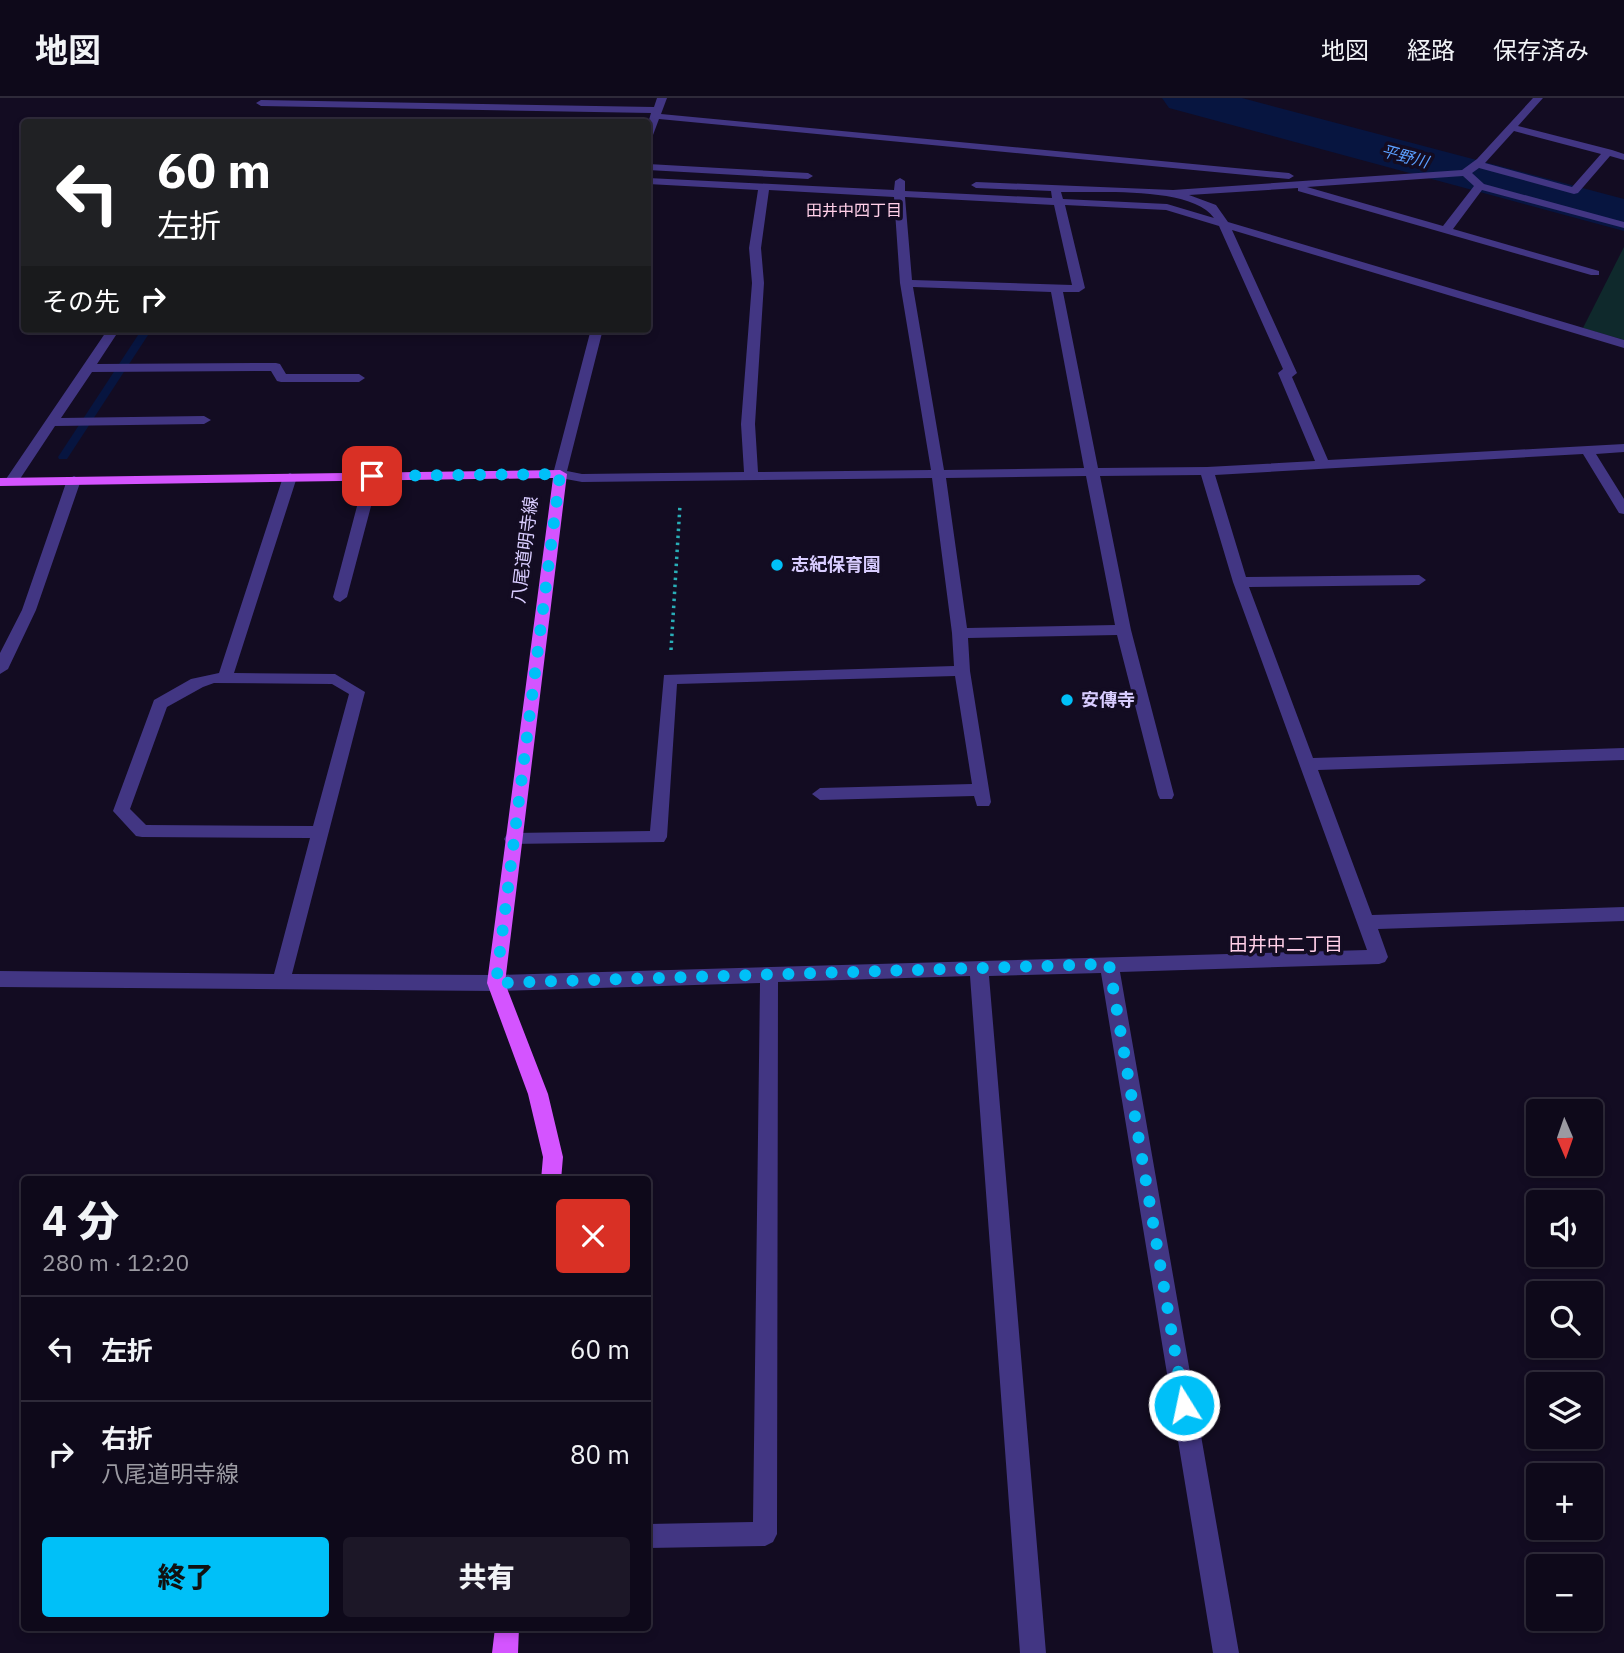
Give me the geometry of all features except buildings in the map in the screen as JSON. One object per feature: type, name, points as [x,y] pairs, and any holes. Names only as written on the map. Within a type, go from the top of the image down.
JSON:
[{"type":"main road","name":"八尾道明寺線","points":[[6,482],[560,474],[496,983],[538,1094],[553,1157],[551,1176]]},
{"type":"main road","points":[[505,1653],[507,1631]]},
{"type":"street","points":[[651,127],[662,98]]},
{"type":"street","points":[[964,184],[1172,193],[1465,173],[1477,164],[1538,98]]},
{"type":"street","points":[[261,103],[429,102],[656,113],[1344,181]]},
{"type":"street","points":[[1511,127],[1624,157]]},
{"type":"street","points":[[1477,164],[1574,191],[1608,152]]},
{"type":"street","points":[[651,167],[808,188],[939,183]]},
{"type":"street","points":[[1465,173],[1480,186],[1624,226]]},
{"type":"street","points":[[785,175],[808,188]]},
{"type":"street","points":[[651,181],[758,182],[785,175],[823,177]]},
{"type":"street","points":[[751,475],[748,424],[758,283],[755,248],[758,182]]},
{"type":"street","points":[[895,185],[1060,201],[1167,207],[1624,344]]},
{"type":"street","points":[[820,794],[982,796],[962,671],[960,633],[938,472],[906,283],[895,185]]},
{"type":"street","points":[[1290,185],[1595,273]]},
{"type":"street","points":[[1446,230],[1480,186]]},
{"type":"street","points":[[906,283],[1079,289],[1060,201],[1054,188]]},
{"type":"street","points":[[1172,193],[1212,207],[1224,224],[1291,373],[1284,373],[1323,464]]},
{"type":"street","points":[[1056,289],[1123,631],[1166,795]]},
{"type":"street","points":[[6,482],[52,422],[111,333]]},
{"type":"street","points":[[596,333],[560,474],[582,478],[1208,471],[1624,448]]},
{"type":"street","points":[[88,368],[276,367],[281,378],[359,377]]},
{"type":"street","points":[[52,422],[204,420]]},
{"type":"street","points":[[1587,450],[1624,510]]},
{"type":"street","points":[[0,979],[496,983],[1380,957],[1240,582],[1208,471]]},
{"type":"street","points":[[340,597],[372,476]]},
{"type":"street","points":[[225,678],[290,477]]},
{"type":"street","points":[[0,669],[29,610],[74,480]]},
{"type":"street","points":[[1240,582],[1419,580]]},
{"type":"street","points":[[960,633],[1123,631]]},
{"type":"street","points":[[513,839],[658,837],[670,679],[962,671]]},
{"type":"street","points":[[282,981],[357,692],[335,679],[225,678],[197,683],[160,704],[121,811],[142,831],[320,832]]},
{"type":"street","points":[[1306,764],[1624,754]]},
{"type":"street","points":[[1367,922],[1624,914]]},
{"type":"street","points":[[1109,964],[1226,1653]]},
{"type":"street","points":[[979,969],[1033,1653]]},
{"type":"street","points":[[651,1536],[765,1534],[769,975]]},
{"type":"path","points":[[670,679],[682,477]]},
{"type":"green space","points":[[1624,247],[1624,340],[1583,328]]},
{"type":"waterway","name":"平野川","points":[[1186,98],[1624,215]]},
{"type":"waterway","points":[[63,457],[144,333]]},
{"type":"place","name":"志紀保育園","points":[[777,565]]},
{"type":"place","name":"安傳寺","points":[[1067,700]]},
{"type":"district","name":"田井中四丁目","points":[[854,210]]},
{"type":"district","name":"田井中二丁目","points":[[1286,944]]},
{"type":"route","points":[[372,476],[560,474],[496,983],[1109,964],[1184,1405]]}]
